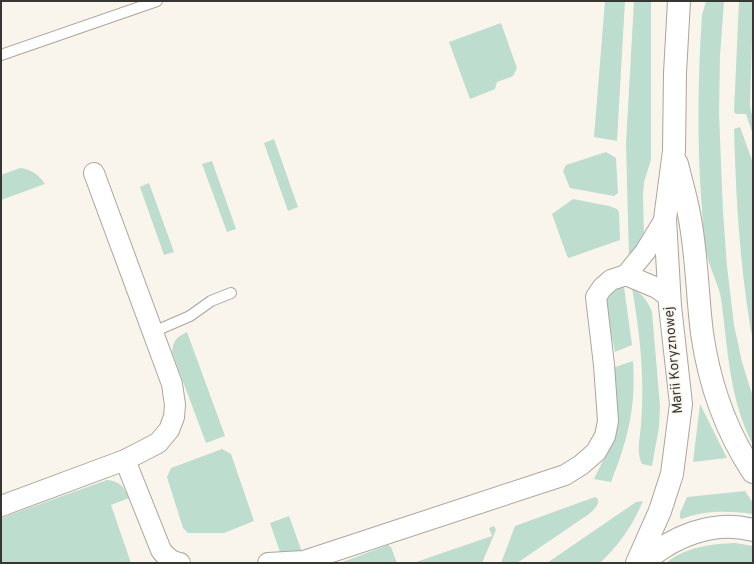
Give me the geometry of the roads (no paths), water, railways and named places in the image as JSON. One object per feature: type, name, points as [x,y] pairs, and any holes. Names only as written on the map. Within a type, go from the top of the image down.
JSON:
[{"type":"street","name":"Marii Koryznowej","points":[[637,563],[660,511],[672,474],[681,404],[669,298],[665,219],[674,151],[675,66],[679,1]]},
{"type":"street","name":"Marii Koryznowej","points":[[674,151],[689,214],[702,334],[708,369],[732,433],[753,472]]},
{"type":"street","points":[[1,506],[125,460],[158,442],[169,430],[174,417],[175,405],[172,384],[94,173]]},
{"type":"street","points":[[268,563],[304,561],[311,559],[565,475],[581,465],[596,452],[605,436],[608,421],[604,364],[596,297],[602,288],[611,280],[626,275],[645,252],[665,219]]},
{"type":"street","points":[[626,275],[657,288],[669,298]]},
{"type":"street","points":[[125,460],[161,550],[175,563],[180,563]]},
{"type":"street","points":[[642,563],[656,551],[679,538],[700,530],[723,527],[746,528],[753,530]]},
{"type":"lane","points":[[1,56],[157,1]]},
{"type":"lane","points":[[153,332],[190,316],[210,301],[231,293]]}]
